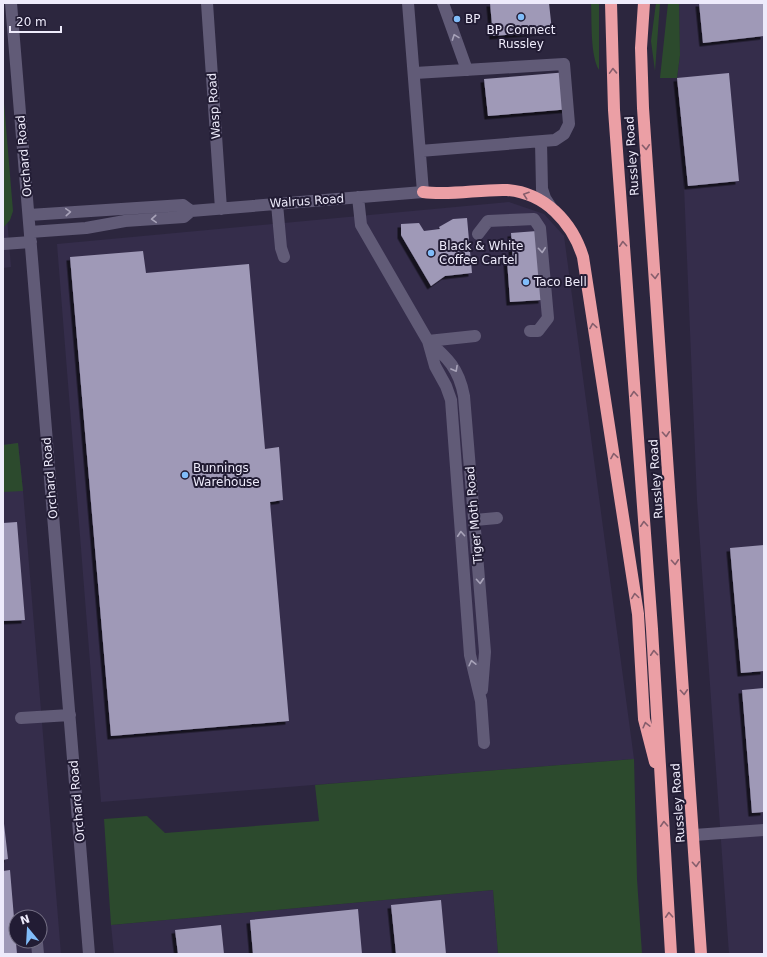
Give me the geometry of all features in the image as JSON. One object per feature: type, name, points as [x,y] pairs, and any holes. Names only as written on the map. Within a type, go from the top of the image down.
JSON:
[{"type":"highway","name":"Russley Road","points":[[611,3],[614,110],[662,790],[671,954]]},
{"type":"highway","name":"Russley Road","points":[[644,3],[641,48],[643,108],[702,954]]},
{"type":"highway","points":[[424,192],[438,194],[490,190],[516,192],[533,197],[552,208],[569,226],[579,244],[583,257],[638,614],[644,719],[662,790]]},
{"type":"street","name":"Orchard Road","points":[[11,3],[89,954]]},
{"type":"street","name":"Wasp Road","points":[[207,3],[221,209]]},
{"type":"street","points":[[408,3],[424,192]]},
{"type":"street","points":[[443,3],[467,70]]},
{"type":"street","points":[[415,73],[564,64],[569,124],[564,134],[555,140],[420,151]]},
{"type":"street","points":[[541,142],[542,189],[545,198],[552,208]]},
{"type":"street","name":"Walrus Road","points":[[3,244],[31,237],[125,221],[184,217],[191,211],[424,192]]},
{"type":"street","name":"Tiger Moth Road","points":[[358,197],[361,225],[428,341],[435,366],[446,386],[451,400],[470,655],[481,701]]},
{"type":"street","points":[[277,204],[281,248],[284,257]]},
{"type":"street","name":"Walrus Road","points":[[29,215],[183,205],[191,211]]},
{"type":"street","points":[[478,234],[488,221],[534,219],[540,228],[548,318],[538,331],[530,331]]},
{"type":"street","points":[[428,341],[475,336]]},
{"type":"street","name":"Tiger Moth Road","points":[[428,341],[449,359],[462,385],[476,520],[485,652],[481,701],[484,743]]},
{"type":"street","points":[[476,520],[497,518]]},
{"type":"street","points":[[21,718],[70,715]]},
{"type":"street","points":[[694,835],[764,830]]},
{"type":"shaded area","points":[[679,3],[764,3],[764,954],[729,954],[697,500],[684,186],[677,78],[680,55]]},
{"type":"shaded area","points":[[3,167],[11,267],[3,268]]},
{"type":"shaded area","points":[[509,202],[544,214],[564,236],[634,759],[101,802],[57,244]]},
{"type":"shaded area","points":[[18,443],[61,954],[3,954],[3,445]]},
{"type":"shaded area","points":[[493,890],[498,954],[114,954],[111,925]]},
{"type":"green space","points":[[591,3],[599,3],[599,70],[594,56]]},
{"type":"green space","points":[[656,3],[660,3],[655,71],[651,41]]},
{"type":"green space","points":[[668,3],[679,3],[680,55],[677,78],[660,78]]},
{"type":"green space","points":[[3,91],[13,211],[10,220],[3,228]]},
{"type":"green space","points":[[18,443],[23,491],[3,492],[3,445]]},
{"type":"green space","points":[[634,759],[637,879],[642,954],[498,954],[493,890],[111,925],[104,819],[147,816],[165,833],[319,821],[315,785]]},
{"type":"building","name":"BP Connect Russley","points":[[490,3],[549,3],[552,31],[493,36]]},
{"type":"building","points":[[699,3],[764,3],[764,36],[703,43]]},
{"type":"building","points":[[568,72],[571,109],[488,116],[484,79]]},
{"type":"building","points":[[729,73],[739,181],[688,186],[677,78]]},
{"type":"building","points":[[467,218],[472,273],[445,276],[431,286],[401,235],[401,224],[419,223],[424,231],[440,229],[439,227],[453,219]]},
{"type":"building","points":[[537,231],[542,300],[510,302],[507,260],[513,260],[511,233]]},
{"type":"building","name":"Bunnings Warehouse","points":[[143,251],[146,273],[249,264],[265,449],[279,447],[283,500],[270,502],[289,721],[111,736],[70,257]]},
{"type":"building","points":[[17,522],[25,620],[3,621],[3,523]]},
{"type":"building","points":[[764,545],[764,671],[741,673],[730,548]]},
{"type":"building","points":[[764,688],[764,812],[752,813],[742,690]]},
{"type":"building","points":[[3,815],[8,859],[3,860]]},
{"type":"building","points":[[10,870],[13,909],[8,909],[8,949],[17,949],[17,954],[3,954],[3,871]]},
{"type":"building","points":[[441,900],[446,954],[396,954],[391,905]]},
{"type":"building","points":[[358,909],[362,954],[253,954],[250,920]]},
{"type":"building","points":[[221,925],[224,954],[178,954],[175,930]]},
{"type":"place","name":"BP Connect Russley","points":[[521,17]]},
{"type":"place","name":"BP","points":[[457,19]]},
{"type":"place","name":"Black & White Coffee Cartel","points":[[431,253]]},
{"type":"place","name":"Taco Bell","points":[[526,282]]},
{"type":"place","name":"Bunnings Warehouse","points":[[185,475]]}]
